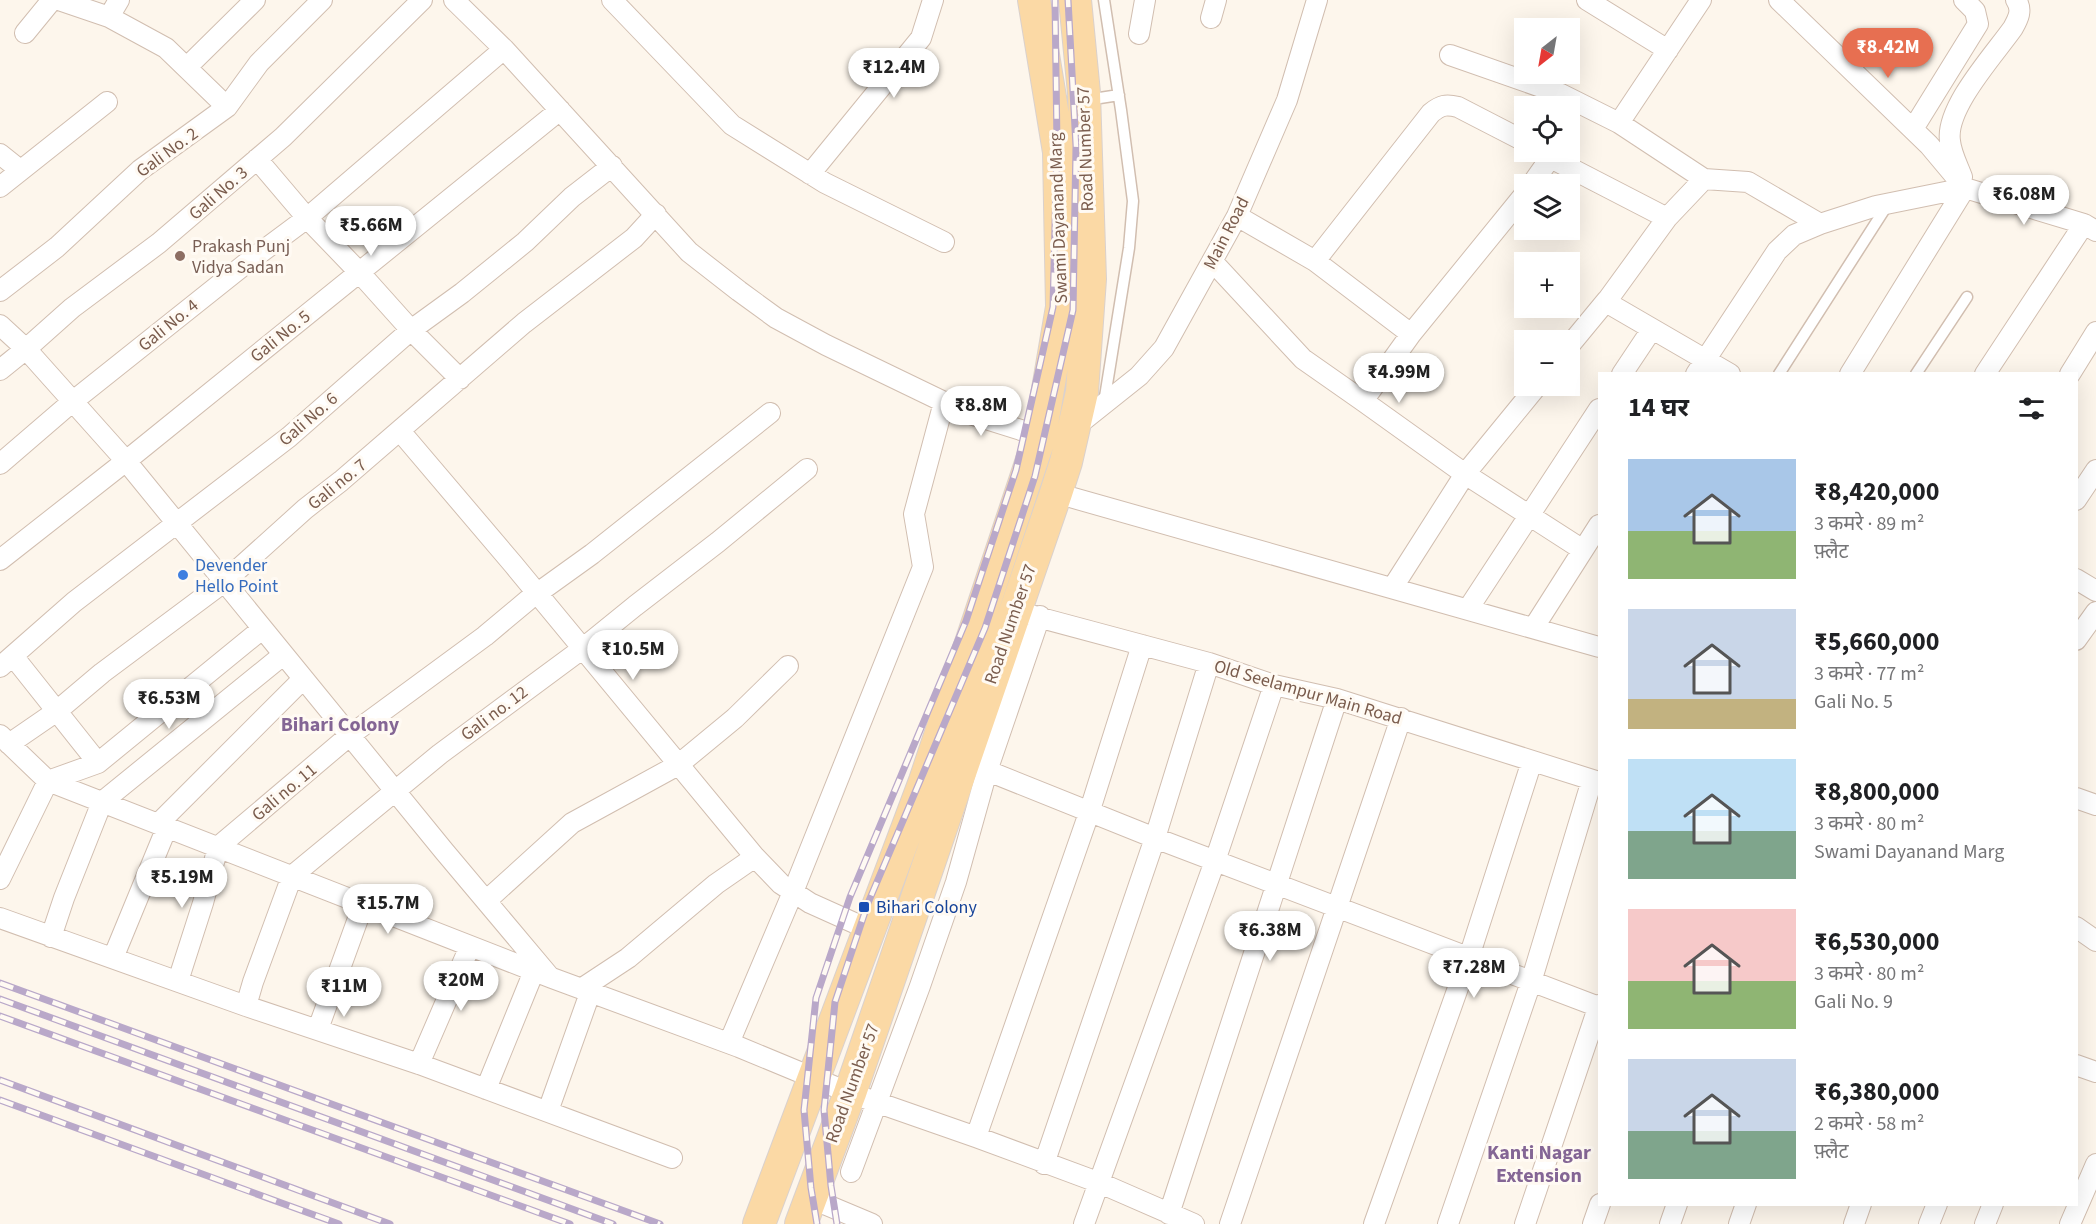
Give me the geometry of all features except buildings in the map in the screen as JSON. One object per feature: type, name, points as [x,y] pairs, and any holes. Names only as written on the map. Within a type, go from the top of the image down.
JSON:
[{"type":"main road","name":"Swami Dayanand Marg","points":[[1017,505],[1040,436],[1062,307],[1059,152],[1034,0]]},
{"type":"main road","name":"Road Number 57","points":[[805,1211],[864,1097],[1028,613],[1082,392],[1090,279],[1084,101],[1075,0]]},
{"type":"main road","name":"Road Number 57","points":[[759,1224],[929,772],[1017,505]]},
{"type":"street","points":[[25,33],[52,0]]},
{"type":"street","points":[[60,0],[109,17],[166,48],[227,107]]},
{"type":"street","points":[[109,17],[119,0]]},
{"type":"street","points":[[187,67],[255,0]]},
{"type":"street","name":"Gali No. 2","points":[[0,291],[57,247],[140,170],[227,107],[259,63],[322,0]]},
{"type":"street","name":"Gali No. 3","points":[[0,370],[26,350],[72,308],[159,243],[283,137],[422,0]]},
{"type":"street","points":[[454,0],[504,49],[689,252],[739,291],[776,318],[944,402],[970,414],[1040,436]]},
{"type":"street","points":[[612,0],[732,125],[810,174],[944,242]]},
{"type":"street","points":[[810,174],[921,38],[933,0]]},
{"type":"street","points":[[1139,34],[1145,0]]},
{"type":"street","name":"Main Road","points":[[1074,427],[1140,376],[1164,348],[1237,216],[1287,100],[1317,0]]},
{"type":"street","points":[[1587,0],[1668,51]]},
{"type":"street","points":[[1619,123],[1701,0]]},
{"type":"street","points":[[1779,0],[1929,145],[1965,188]]},
{"type":"street","points":[[1913,129],[1978,24],[1976,11],[1964,0]]},
{"type":"street","points":[[1851,372],[1965,188],[1950,141],[1951,121],[1958,103],[2013,28],[2019,16],[2019,4],[2016,0]]},
{"type":"street","name":"Gali No. 4","points":[[0,464],[72,402],[244,265],[307,218],[504,49]]},
{"type":"street","points":[[1450,55],[1561,94],[1619,123],[1704,179],[1748,182],[1820,224]]},
{"type":"street","points":[[0,187],[107,102]]},
{"type":"street","points":[[1315,261],[1438,107],[1446,104],[1458,107],[1514,136]]},
{"type":"street","name":"Gali No. 5","points":[[0,560],[560,110]]},
{"type":"street","points":[[0,154],[20,170]]},
{"type":"street","points":[[256,159],[307,218],[460,379]]},
{"type":"street","points":[[1561,162],[1667,218]]},
{"type":"street","name":"Gali No. 6","points":[[7,661],[74,602],[288,437],[411,330],[462,293],[525,242],[572,197],[612,166]]},
{"type":"street","points":[[1580,333],[1667,218],[1704,179]]},
{"type":"street","points":[[1701,367],[1778,251],[1794,235],[1820,224],[1888,204],[1965,188],[2090,227],[1986,372]]},
{"type":"street","points":[[1363,400],[1411,334],[1514,207]]},
{"type":"street","name":"Gali no. 7","points":[[5,740],[57,711],[102,673],[224,582],[305,509],[400,431],[524,323],[634,238],[656,214]]},
{"type":"street","points":[[1237,216],[1315,261],[1411,334]]},
{"type":"street","points":[[1212,261],[1303,359],[1464,474],[1583,550]]},
{"type":"street","points":[[1607,300],[1606,302],[1652,329],[1701,367],[1722,372]]},
{"type":"street","points":[[0,325],[26,350],[126,461],[486,901],[543,975]]},
{"type":"street","points":[[1623,372],[1652,329]]},
{"type":"street","points":[[2071,372],[2096,333]]},
{"type":"street","points":[[1393,587],[1464,474],[1529,396]]},
{"type":"street","points":[[729,1043],[793,891],[923,567],[914,514],[944,402]]},
{"type":"street","points":[[1468,609],[1598,410]]},
{"type":"street","name":"Gali no. 11","points":[[218,847],[349,736],[457,658],[770,413]]},
{"type":"street","points":[[400,431],[755,857],[782,884],[810,903],[870,930]]},
{"type":"street","name":"Gali no. 12","points":[[246,1006],[292,876],[394,791],[510,700],[582,649],[807,470]]},
{"type":"street","points":[[2078,497],[2096,470]]},
{"type":"street","points":[[1056,493],[1598,647]]},
{"type":"street","points":[[1534,627],[1598,527]]},
{"type":"street","points":[[2078,580],[2096,591]]},
{"type":"street","points":[[2078,637],[2096,612]]},
{"type":"street","name":"Old Seelampur Main Road","points":[[1028,613],[1209,663],[1274,685],[1337,699],[1595,781]]},
{"type":"street","points":[[0,879],[48,781],[98,763],[262,629]]},
{"type":"street","points":[[976,1137],[1089,813],[1142,645]]},
{"type":"street","points":[[51,937],[102,802],[284,655]]},
{"type":"street","points":[[7,661],[57,711],[98,763]]},
{"type":"street","points":[[1044,1164],[1155,838],[1209,663]]},
{"type":"street","points":[[486,901],[572,823],[678,765],[735,718],[788,666]]},
{"type":"street","points":[[112,958],[163,826],[303,679]]},
{"type":"street","points":[[1084,1224],[1215,861],[1274,685]]},
{"type":"street","points":[[1169,1214],[1337,699]]},
{"type":"street","points":[[1230,1224],[1401,718]]},
{"type":"street","points":[[5,740],[48,781],[543,975],[729,1043],[864,1097],[1100,1183],[1194,1224]]},
{"type":"street","points":[[1374,1224],[1469,957],[1532,761]]},
{"type":"street","points":[[975,766],[1276,885],[1598,1006]]},
{"type":"street","points":[[1448,1224],[1531,981],[1595,781]]},
{"type":"street","points":[[2078,799],[2096,805]]},
{"type":"street","points":[[178,981],[218,847]]},
{"type":"street","points":[[548,1112],[585,991],[716,884],[755,857]]},
{"type":"street","points":[[318,1029],[363,905]]},
{"type":"street","points":[[0,918],[246,1006],[419,1064],[672,1158]]},
{"type":"street","points":[[2078,928],[2096,941]]},
{"type":"street","points":[[419,1064],[470,946]]},
{"type":"street","points":[[486,1089],[543,975]]},
{"type":"street","points":[[1525,1224],[1598,1009]]},
{"type":"street","points":[[2078,1066],[2096,1072]]},
{"type":"street","points":[[851,1172],[864,1097]]},
{"type":"street","points":[[2078,1206],[2096,1164]]},
{"type":"street","points":[[1593,1224],[1599,1206]]},
{"type":"street","points":[[1670,1224],[1676,1206]]},
{"type":"street","points":[[1739,1224],[1745,1206]]},
{"type":"street","points":[[1854,1224],[1860,1206]]},
{"type":"street","points":[[1929,1224],[1936,1206]]},
{"type":"street","points":[[1985,1224],[1993,1206]]},
{"type":"street","points":[[2070,1224],[2078,1206]]},
{"type":"street","points":[[805,1211],[872,1224]]},
{"type":"lane","points":[[1104,0],[1133,201],[1129,248],[1104,404]]},
{"type":"lane","points":[[1084,101],[1119,95]]},
{"type":"lane","points":[[1780,372],[1888,204]]},
{"type":"lane","points":[[1917,372],[1967,297]]},
{"type":"railway","points":[[817,1224],[811,1188],[804,1110],[816,998],[850,897],[966,621],[1016,470],[1053,307],[1057,146],[1055,0]]},
{"type":"railway","points":[[837,1224],[824,1110],[835,1002],[868,903],[985,628],[1035,476],[1073,310],[1076,146],[1068,0]]},
{"type":"railway","points":[[0,983],[660,1224]]},
{"type":"railway","points":[[0,999],[613,1224]]},
{"type":"railway","points":[[0,1016],[570,1224]]},
{"type":"railway","points":[[0,1080],[390,1224]]},
{"type":"railway","points":[[0,1100],[339,1224]]},
{"type":"place","name":"Prakash Punj Vidya Sadan","points":[[180,256]]},
{"type":"place","name":"Devender Hello Point","points":[[183,575]]},
{"type":"place","name":"Bihari Colony","points":[[864,907]]},
{"type":"district","name":"Bihari Colony","points":[[340,724]]},
{"type":"district","name":"Kanti Nagar Extension","points":[[1539,1164]]}]
